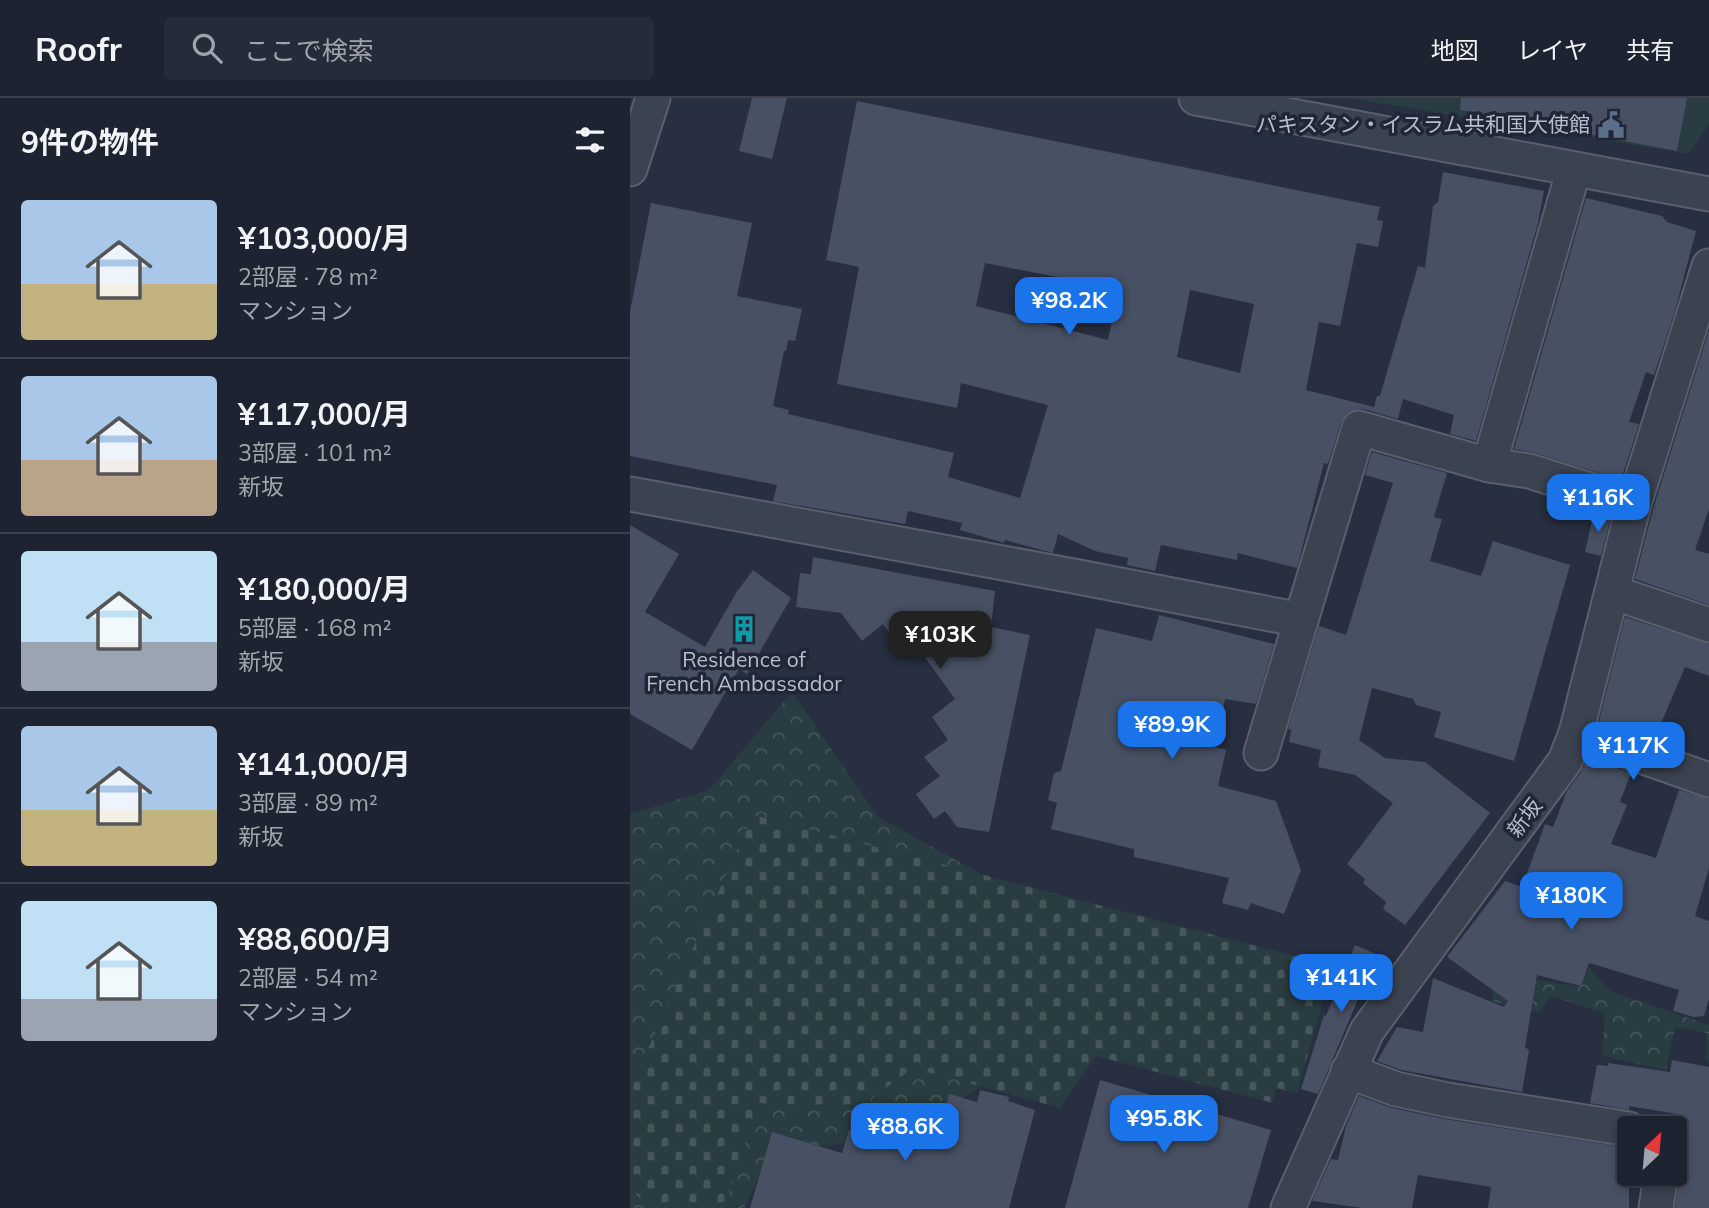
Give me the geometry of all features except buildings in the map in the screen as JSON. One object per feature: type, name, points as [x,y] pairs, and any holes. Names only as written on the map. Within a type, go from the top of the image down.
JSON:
[{"type":"street","points":[[630,169],[653,98]]},
{"type":"street","points":[[1196,98],[1709,194]]},
{"type":"street","points":[[1489,465],[1574,169]]},
{"type":"street","name":"新坂","points":[[1288,1208],[1367,1031],[1565,761],[1576,733],[1634,504],[1709,267]]},
{"type":"street","points":[[1261,753],[1359,428],[1489,465],[1529,471],[1634,504]]},
{"type":"street","points":[[630,494],[1301,620]]},
{"type":"street","points":[[1612,592],[1709,625]]},
{"type":"street","points":[[1576,733],[1709,780]]},
{"type":"street","points":[[1348,1071],[1396,1089],[1448,1100],[1617,1127]]},
{"type":"street","points":[[1656,1208],[1659,1186]]},
{"type":"green space","name":"パキスタン・イスラム共和国大使館","points":[[1347,98],[1709,98],[1709,123],[1689,154]]},
{"type":"green space","points":[[792,692],[878,817],[1094,936],[1086,1018],[928,1121],[830,1146],[775,1143],[744,1208],[630,1208],[630,814],[709,790]]},
{"type":"green space","points":[[753,815],[1333,966],[1297,1093],[1276,1088],[1273,1103],[1096,1056],[1060,1108],[913,1068],[857,1109],[758,1103],[724,1208],[648,1208],[630,1187],[630,1089]]},
{"type":"green space","points":[[1589,967],[1610,991],[1709,1025],[1709,1061],[1705,1060],[1707,1033],[1675,1027],[1666,1070],[1602,1056],[1605,1013],[1551,996],[1540,1012],[1492,1001],[1494,983],[1538,980],[1580,987]]},
{"type":"place","name":"パキスタン・イスラム共和国大使館","points":[[1611,125]]},
{"type":"place","name":"Residence of French Ambassador","points":[[744,629]]}]
